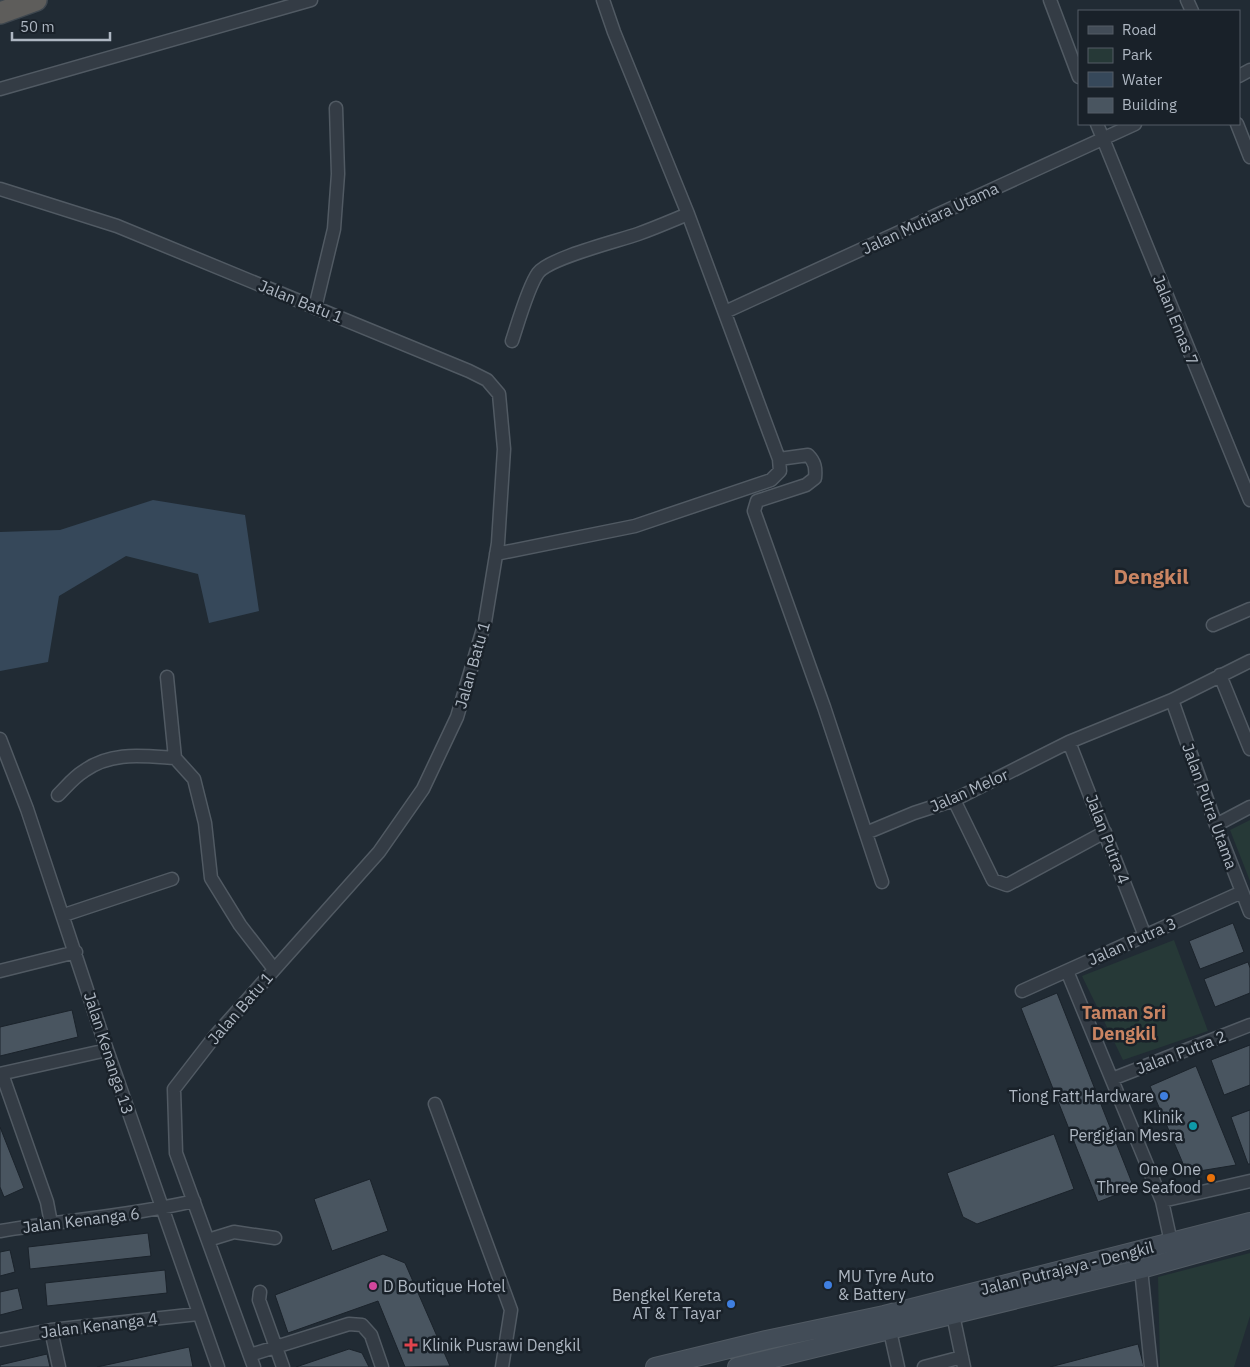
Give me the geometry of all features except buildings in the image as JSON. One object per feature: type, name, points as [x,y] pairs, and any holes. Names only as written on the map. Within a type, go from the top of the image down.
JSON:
[{"type":"highway","points":[[0,13],[36,0]]},
{"type":"main road","name":"Jalan Putrajaya - Dengkil","points":[[887,1323],[1172,1242],[1250,1222]]},
{"type":"main road","name":"Jalan Putrajaya - Dengkil","points":[[887,1323],[953,1315],[1141,1269],[1250,1239]]},
{"type":"main road","points":[[737,1367],[773,1363],[887,1323]]},
{"type":"main road","points":[[655,1367],[766,1340],[887,1323]]},
{"type":"street","points":[[0,88],[311,0]]},
{"type":"street","points":[[496,554],[634,526],[772,480],[780,471],[779,459],[725,312],[603,0]]},
{"type":"street","points":[[1050,0],[1078,74]]},
{"type":"street","points":[[315,308],[334,230],[338,174],[336,108]]},
{"type":"street","name":"Jalan Emas 7","points":[[1096,125],[1250,500]]},
{"type":"street","name":"Jalan Mutiara Utama","points":[[725,312],[1133,125]]},
{"type":"street","points":[[1237,125],[1250,157]]},
{"type":"street","name":"Jalan Batu 1","points":[[0,189],[117,226],[469,371],[487,380],[499,394],[504,449],[496,554],[484,622],[457,717],[422,789],[378,852],[215,1036],[174,1089],[176,1153],[252,1361]]},
{"type":"street","points":[[512,341],[538,273],[546,265],[638,234],[688,214]]},
{"type":"street","points":[[779,459],[808,455],[813,460],[816,469],[815,478],[806,485],[757,501],[754,511],[824,707],[882,882]]},
{"type":"street","points":[[1213,625],[1250,609]]},
{"type":"street","name":"Jalan Melor","points":[[866,833],[914,813],[954,800],[1069,742],[1172,700],[1250,661]]},
{"type":"street","points":[[1220,675],[1250,749]]},
{"type":"street","points":[[167,677],[175,758],[194,779],[205,823],[211,878],[240,925],[274,969]]},
{"type":"street","name":"Jalan Putra Utama","points":[[1172,700],[1216,825],[1250,912]]},
{"type":"street","name":"Jalan Kenanga 13","points":[[0,739],[27,809],[107,1050],[218,1367]]},
{"type":"street","name":"Jalan Putra 4","points":[[1069,742],[1145,936]]},
{"type":"street","points":[[58,795],[84,770],[110,758],[130,756],[175,758]]},
{"type":"street","points":[[954,800],[993,880],[1007,885],[1105,832]]},
{"type":"street","points":[[1216,825],[1250,808]]},
{"type":"street","points":[[64,916],[172,879]]},
{"type":"street","name":"Jalan Putra 3","points":[[1022,991],[1242,892]]},
{"type":"street","points":[[0,971],[76,952]]},
{"type":"street","points":[[1067,971],[1162,1201],[1172,1242]]},
{"type":"street","name":"Jalan Putra 2","points":[[1112,1079],[1250,1025]]},
{"type":"street","points":[[51,1222],[47,1202],[1,1074],[107,1050]]},
{"type":"street","points":[[435,1104],[511,1310],[502,1367]]},
{"type":"street","points":[[1162,1201],[1250,1181]]},
{"type":"street","name":"Jalan Kenanga 6","points":[[0,1231],[51,1222],[162,1209],[194,1201]]},
{"type":"street","points":[[208,1240],[234,1232],[275,1238]]},
{"type":"street","points":[[1141,1269],[1152,1367]]},
{"type":"street","points":[[260,1292],[260,1300],[283,1367]]},
{"type":"street","name":"Jalan Kenanga 4","points":[[0,1340],[50,1330],[198,1314]]},
{"type":"street","points":[[924,1367],[963,1362],[953,1315]]},
{"type":"street","points":[[887,1323],[898,1367]]},
{"type":"street","points":[[252,1361],[277,1348],[349,1324],[362,1326],[371,1335],[382,1367]]},
{"type":"street","points":[[50,1330],[59,1367]]},
{"type":"green space","points":[[1250,820],[1250,881],[1230,830]]},
{"type":"green space","points":[[1174,940],[1208,1031],[1123,1060],[1082,976]]},
{"type":"green space","points":[[1250,1253],[1250,1316],[1234,1367],[1160,1367],[1158,1277]]},
{"type":"water","points":[[153,500],[245,515],[259,611],[209,623],[198,574],[126,556],[59,596],[48,662],[0,671],[0,532],[60,530]]},
{"type":"place","name":"Tiong Fatt Hardware","points":[[1164,1096]]},
{"type":"place","name":"Klinik Pergigian Mesra","points":[[1193,1126]]},
{"type":"place","name":"One One Three Seafood","points":[[1211,1178]]},
{"type":"place","name":"MU Tyre Auto & Battery","points":[[828,1285]]},
{"type":"place","name":"D Boutique Hotel","points":[[373,1286]]},
{"type":"place","name":"Bengkel Kereta AT & T Tayar","points":[[731,1304]]},
{"type":"place","name":"Klinik Pusrawi Dengkil","points":[[411,1345]]},
{"type":"district","name":"Dengkil","points":[[1151,577]]},
{"type":"district","name":"Taman Sri Dengkil","points":[[1124,1023]]}]
